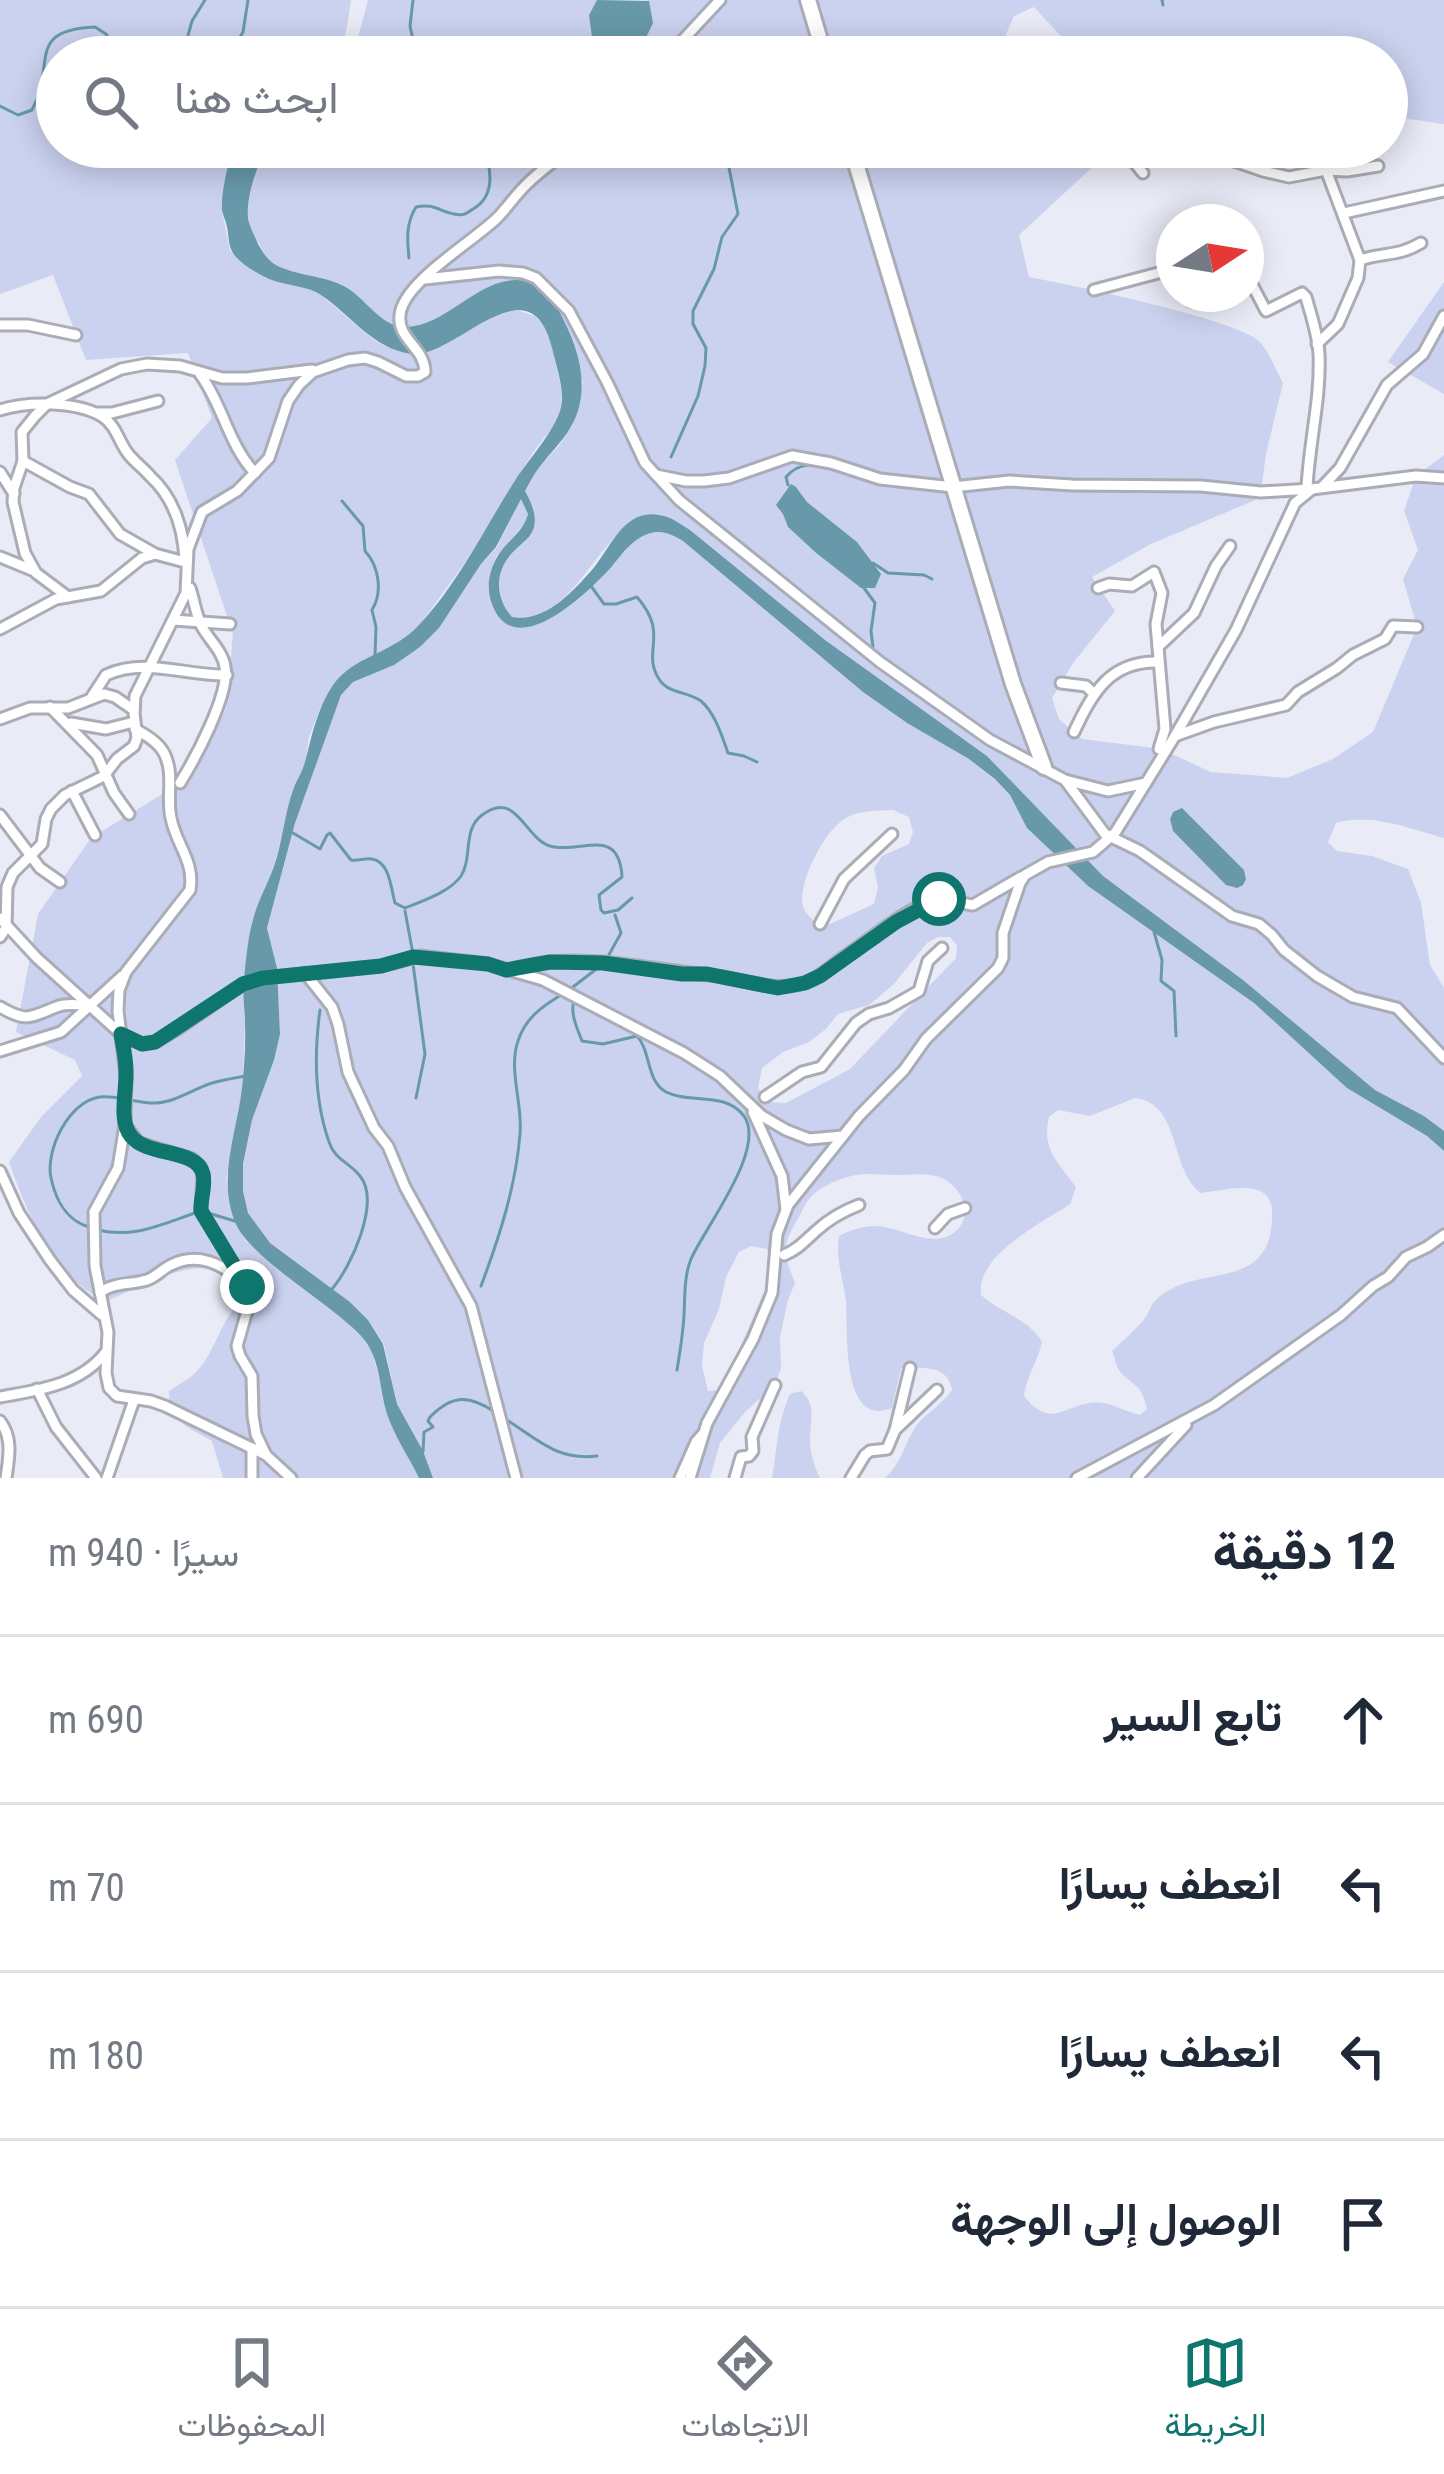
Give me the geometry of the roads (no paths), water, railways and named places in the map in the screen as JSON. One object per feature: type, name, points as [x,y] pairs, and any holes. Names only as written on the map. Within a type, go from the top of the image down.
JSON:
[{"type":"main road","points":[[808,0],[818,36]]},
{"type":"main road","points":[[857,168],[1013,684],[1044,766]]},
{"type":"street","points":[[687,36],[720,0]]},
{"type":"street","points":[[146,356],[222,378],[318,370],[365,358],[406,376],[418,376],[425,372],[424,359],[399,320],[408,296],[450,254],[496,219],[545,168]]},
{"type":"street","points":[[1139,168],[1143,173]]},
{"type":"street","points":[[1254,168],[1289,177],[1366,168]]},
{"type":"street","points":[[1317,344],[1338,324],[1358,278],[1360,260],[1326,170]]},
{"type":"street","points":[[1344,213],[1444,191]]},
{"type":"street","points":[[1360,260],[1395,255],[1421,243]]},
{"type":"street","points":[[425,279],[499,272],[536,278],[569,311],[635,444],[679,500],[880,662],[990,740],[1065,780],[1108,791],[1146,783]]},
{"type":"street","points":[[1094,290],[1156,274]]},
{"type":"street","points":[[1264,306],[1266,310],[1302,293],[1306,297],[1317,344],[1316,411],[1309,448],[1314,488]]},
{"type":"street","points":[[506,970],[575,961],[707,974],[778,988],[805,983],[922,906],[939,899],[973,905],[1048,862],[1093,852],[1111,837],[1175,736],[1236,630],[1295,503],[1340,468],[1387,385],[1423,353],[1444,316]]},
{"type":"street","points":[[0,325],[28,325],[76,335]]},
{"type":"street","points":[[14,494],[23,461],[22,432],[47,404],[121,369],[164,359]]},
{"type":"street","points":[[185,562],[202,512],[237,491],[269,458],[288,401],[318,370]]},
{"type":"street","points":[[199,371],[220,405],[233,443],[255,472]]},
{"type":"street","points":[[0,410],[28,403],[112,413],[158,401]]},
{"type":"street","points":[[93,413],[116,430],[125,451],[154,478],[171,503],[182,531],[187,577],[200,623],[224,661],[227,675],[210,727],[180,783]]},
{"type":"street","points":[[654,474],[704,481],[804,456],[880,479],[953,487],[1009,481],[1261,492],[1416,476],[1444,478]]},
{"type":"street","points":[[23,461],[88,494],[120,534],[155,554],[185,562]]},
{"type":"street","points":[[0,472],[14,494],[25,553],[37,572]]},
{"type":"street","points":[[1158,647],[1194,613],[1230,546]]},
{"type":"street","points":[[0,629],[56,599],[101,591],[142,558],[155,554]]},
{"type":"street","points":[[0,557],[37,572],[68,597]]},
{"type":"street","points":[[1099,588],[1132,586],[1154,572],[1162,592],[1156,624],[1165,729],[1160,749]]},
{"type":"street","points":[[0,937],[7,887],[13,873],[42,844],[52,809],[72,791],[104,776],[134,746],[135,695],[186,593],[187,577]]},
{"type":"street","points":[[173,620],[230,624]]},
{"type":"street","points":[[1175,736],[1286,704],[1353,655],[1384,639],[1393,626],[1417,627]]},
{"type":"street","points":[[1074,732],[1094,694],[1116,671],[1137,662],[1158,662]]},
{"type":"street","points":[[91,698],[106,675],[119,669],[150,666],[227,675]]},
{"type":"street","points":[[1061,683],[1086,686],[1094,694]]},
{"type":"street","points":[[0,1051],[62,1032],[91,1006],[126,972],[182,903],[192,877],[170,815],[164,751],[115,697],[104,694],[68,708],[30,708],[2,715]]},
{"type":"street","points":[[50,707],[97,755],[104,776],[129,814]]},
{"type":"street","points":[[66,722],[106,729],[134,721]]},
{"type":"street","points":[[1065,780],[1105,834],[1140,850],[1232,916],[1259,924],[1317,976],[1354,997],[1396,1008],[1444,1058]]},
{"type":"street","points":[[72,791],[95,835]]},
{"type":"street","points":[[0,815],[40,868],[60,882]]},
{"type":"street","points":[[820,924],[844,879],[892,834]]},
{"type":"street","points":[[690,1478],[707,1423],[772,1293],[777,1234],[786,1209],[926,1039],[998,968],[1003,933],[1025,875]]},
{"type":"street","points":[[3,920],[37,958],[121,1034],[142,1044],[155,1042],[243,984],[429,956],[488,964],[543,980],[721,1076],[762,1116],[809,1139],[843,1136]]},
{"type":"street","points":[[765,1097],[802,1072],[820,1067],[869,1014],[919,991],[928,961],[942,948]]},
{"type":"street","points":[[126,972],[119,989],[125,1125],[118,1168],[94,1212],[94,1266],[108,1332],[109,1388],[117,1396],[165,1406],[252,1448],[291,1478]]},
{"type":"street","points":[[305,973],[332,1007],[348,1072],[374,1128],[388,1146],[471,1306],[516,1478]]},
{"type":"street","points":[[0,1007],[32,1018],[59,1006],[91,1006]]},
{"type":"street","points":[[748,1102],[782,1176],[786,1209]]},
{"type":"street","points":[[125,1125],[139,1143],[192,1159],[200,1166],[201,1211],[244,1277],[248,1291],[237,1346],[252,1376],[256,1434],[266,1455]]},
{"type":"street","points":[[0,1171],[19,1213],[50,1261],[73,1291],[102,1315]]},
{"type":"street","points":[[784,1256],[820,1227],[859,1205]]},
{"type":"street","points":[[935,1228],[948,1214],[965,1208]]},
{"type":"street","points":[[1077,1478],[1194,1417],[1341,1315],[1406,1257],[1444,1235]]},
{"type":"street","points":[[100,1292],[149,1280],[190,1258],[220,1265],[248,1291]]},
{"type":"street","points":[[0,1397],[82,1376],[106,1352]]},
{"type":"street","points":[[851,1478],[865,1455],[887,1449],[910,1368]]},
{"type":"street","points":[[735,1478],[741,1457],[753,1451],[752,1436],[776,1385]]},
{"type":"street","points":[[37,1389],[56,1426],[96,1478]]},
{"type":"street","points":[[895,1430],[937,1390]]},
{"type":"street","points":[[106,1478],[134,1400]]},
{"type":"street","points":[[1137,1478],[1194,1417]]},
{"type":"street","points":[[0,1421],[10,1450],[6,1478]]},
{"type":"street","points":[[680,1478],[705,1433]]},
{"type":"street","points":[[252,1448],[252,1478]]},
{"type":"waterway","points":[[188,36],[205,0]]},
{"type":"waterway","points":[[241,36],[248,0]]},
{"type":"waterway","points":[[412,36],[413,0]]},
{"type":"waterway","points":[[1162,0],[1163,5]]},
{"type":"waterway","points":[[58,36],[95,27],[107,36]]},
{"type":"waterway","points":[[0,106],[18,115],[32,110],[36,101]]},
{"type":"waterway","points":[[409,258],[408,231],[416,207],[468,212],[486,197],[489,168]]},
{"type":"waterway","points":[[671,457],[698,396],[705,366],[706,348],[693,324],[693,311],[714,269],[722,237],[738,214],[729,168]]},
{"type":"waterway","points":[[788,485],[786,477],[803,466],[836,469]]},
{"type":"waterway","points":[[342,501],[363,526],[365,551],[376,572],[375,656]]},
{"type":"waterway","points":[[873,563],[888,573],[932,579]]},
{"type":"waterway","points":[[591,586],[604,604],[637,597],[652,622],[654,669],[659,679],[706,706],[728,753],[757,762]]},
{"type":"waterway","points":[[864,588],[875,603],[873,647]]},
{"type":"waterway","points":[[293,833],[320,849],[330,833],[351,860],[378,861],[389,877],[395,903],[405,908],[456,882],[465,869],[476,821],[504,808],[550,846],[596,845],[614,851],[622,877],[599,895],[604,913],[618,910],[632,898]]},
{"type":"waterway","points":[[405,911],[413,954]]},
{"type":"waterway","points":[[606,960],[621,933],[615,915]]},
{"type":"waterway","points":[[1154,932],[1162,960],[1161,981],[1174,991],[1176,1036]]},
{"type":"waterway","points":[[413,964],[425,1054],[416,1098]]},
{"type":"waterway","points":[[569,990],[599,967]]},
{"type":"waterway","points":[[481,1286],[506,1212],[518,1153],[518,1041],[535,1014],[561,995]]},
{"type":"waterway","points":[[574,1000],[573,1016],[582,1041],[603,1044],[637,1036],[660,1087],[675,1095],[727,1103],[744,1116],[749,1130],[741,1167],[689,1266],[677,1370]]},
{"type":"waterway","points":[[320,1010],[317,1076],[324,1126],[335,1153],[360,1176],[367,1202],[355,1250],[332,1289]]},
{"type":"waterway","points":[[89,1227],[63,1208],[51,1178],[56,1141],[78,1107],[100,1097],[163,1102],[246,1076]]},
{"type":"waterway","points":[[98,1230],[137,1231],[198,1212]]},
{"type":"waterway","points":[[208,1213],[238,1222]]},
{"type":"waterway","points":[[423,1452],[424,1432],[433,1427],[428,1421],[446,1404],[469,1400],[495,1412]]},
{"type":"waterway","points":[[502,1417],[558,1451],[597,1456]]}]
